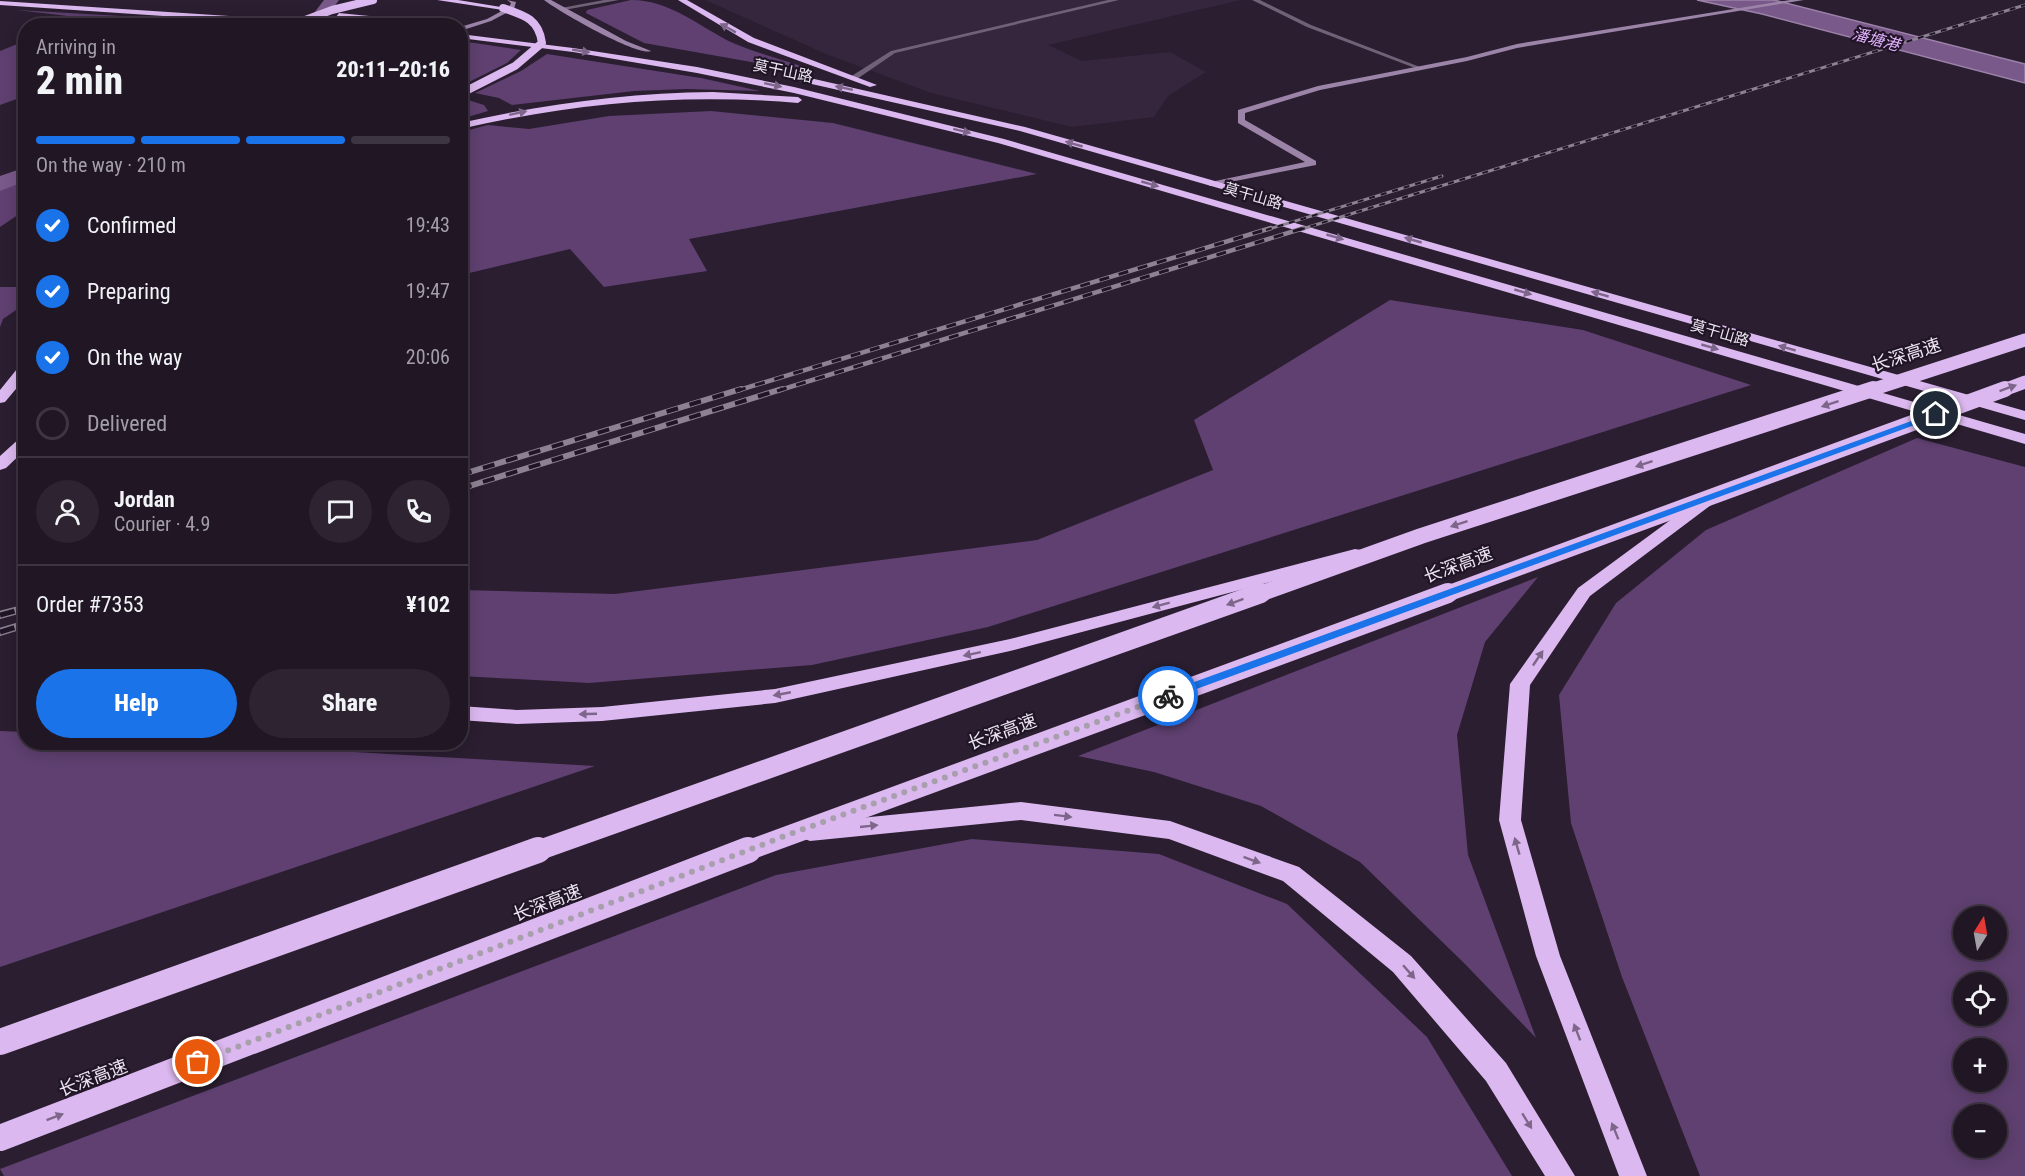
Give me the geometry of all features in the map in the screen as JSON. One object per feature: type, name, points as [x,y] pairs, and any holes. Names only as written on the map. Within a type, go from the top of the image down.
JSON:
[{"type":"highway","points":[[310,18],[373,0]]},
{"type":"highway","points":[[441,0],[503,8],[526,16],[537,23],[542,31],[542,43],[531,55],[501,74],[468,90]]},
{"type":"highway","points":[[682,0],[750,40],[854,77],[919,104]]},
{"type":"highway","points":[[1,3],[248,18]]},
{"type":"highway","points":[[97,8],[179,18]]},
{"type":"highway","points":[[303,12],[329,18]]},
{"type":"highway","points":[[468,28],[491,30]]},
{"type":"highway","points":[[525,34],[547,36]]},
{"type":"highway","name":"莫干山路","points":[[468,37],[573,50],[697,70],[875,109],[1123,176],[2025,439]]},
{"type":"highway","points":[[615,46],[719,63]]},
{"type":"highway","name":"莫干山路","points":[[774,73],[1022,129],[2025,416]]},
{"type":"highway","points":[[468,124],[576,102],[648,96],[716,95],[790,99],[875,109]]},
{"type":"highway","name":"长深高速","points":[[0,1042],[1421,536],[2025,340]]},
{"type":"highway","points":[[0,399],[18,377]]},
{"type":"highway","name":"长深高速","points":[[0,1138],[790,834],[2025,382]]},
{"type":"highway","points":[[0,465],[18,448]]},
{"type":"highway","points":[[1633,1176],[1548,956],[1510,820],[1520,684],[1584,592],[1715,495]]},
{"type":"highway","points":[[468,714],[517,717],[602,714],[775,696],[1010,645],[1421,536]]},
{"type":"highway","points":[[790,834],[1021,811],[1170,830],[1291,874],[1402,964],[1496,1072],[1561,1176]]},
{"type":"street","points":[[468,26],[512,8],[514,3],[510,0]]},
{"type":"street","points":[[547,0],[624,42],[648,51]]},
{"type":"street","points":[[1210,183],[1313,163],[1241,121],[1241,112],[1318,88],[1467,59],[1517,46],[1802,0]]},
{"type":"lane","points":[[564,8],[616,0]]},
{"type":"lane","points":[[854,77],[893,52],[1116,0]]},
{"type":"lane","points":[[1255,0],[1310,26],[1417,67]]},
{"type":"shaded area","points":[[631,0],[659,4],[672,9],[733,43],[813,70],[807,72],[644,43],[586,13],[587,10]]},
{"type":"shaded area","points":[[705,0],[1241,0],[1048,45],[1082,61],[1170,52],[1206,72],[1168,96],[1154,117],[1072,127],[931,93],[826,54]]},
{"type":"shaded area","points":[[17,10],[148,18],[84,18]]},
{"type":"shaded area","points":[[468,42],[521,50],[507,63],[468,82]]},
{"type":"shaded area","points":[[18,44],[18,99],[0,105],[0,51]]},
{"type":"shaded area","points":[[547,54],[701,78],[760,91],[686,89],[634,91],[512,105],[499,98],[475,93],[521,71]]},
{"type":"shaded area","points":[[468,100],[484,105],[488,111],[468,117]]},
{"type":"shaded area","points":[[711,111],[833,123],[1037,174],[689,239],[707,271],[604,287],[570,249],[468,273],[468,130],[488,125],[529,129],[609,116]]},
{"type":"shaded area","points":[[18,179],[18,215],[0,227],[0,188]]},
{"type":"shaded area","points":[[0,287],[18,287],[18,309],[3,319],[0,327]]},
{"type":"shaded area","points":[[1390,300],[1583,330],[1751,385],[988,627],[812,665],[589,683],[468,676],[468,590],[615,594],[1037,540],[1213,470],[1194,420]]},
{"type":"shaded area","points":[[1917,438],[2025,467],[2025,1176],[1700,1176],[1622,977],[1571,823],[1559,695],[1616,603],[1706,530]]},
{"type":"shaded area","points":[[1538,577],[1485,642],[1457,735],[1468,855],[1536,1038],[1465,964],[1360,862],[1261,806],[1154,772],[1078,756]]},
{"type":"shaded area","points":[[0,731],[18,732],[18,750],[318,750],[595,766],[0,967]]},
{"type":"shaded area","points":[[972,839],[1159,854],[1287,904],[1427,1037],[1512,1176],[4,1176],[0,1169],[776,875]]},
{"type":"water","name":"潘塘港","points":[[1697,0],[1774,0],[2025,64],[2025,83],[1762,14]]},
{"type":"waterway","points":[[318,18],[332,0]]},
{"type":"waterway","points":[[0,184],[18,176]]},
{"type":"railway","points":[[1299,230],[2025,5]]},
{"type":"railway","points":[[1266,230],[1442,176]]},
{"type":"railway","points":[[736,391],[1271,228]]},
{"type":"railway","points":[[777,391],[1304,228]]},
{"type":"railway","points":[[468,473],[741,389]]},
{"type":"railway","points":[[468,487],[782,389]]},
{"type":"railway","points":[[0,615],[18,610]]},
{"type":"railway","points":[[0,632],[18,626]]},
{"type":"way so far","points":[[198,1062],[790,834],[1168,696]]},
{"type":"route","points":[[1168,696],[1936,414]]}]
